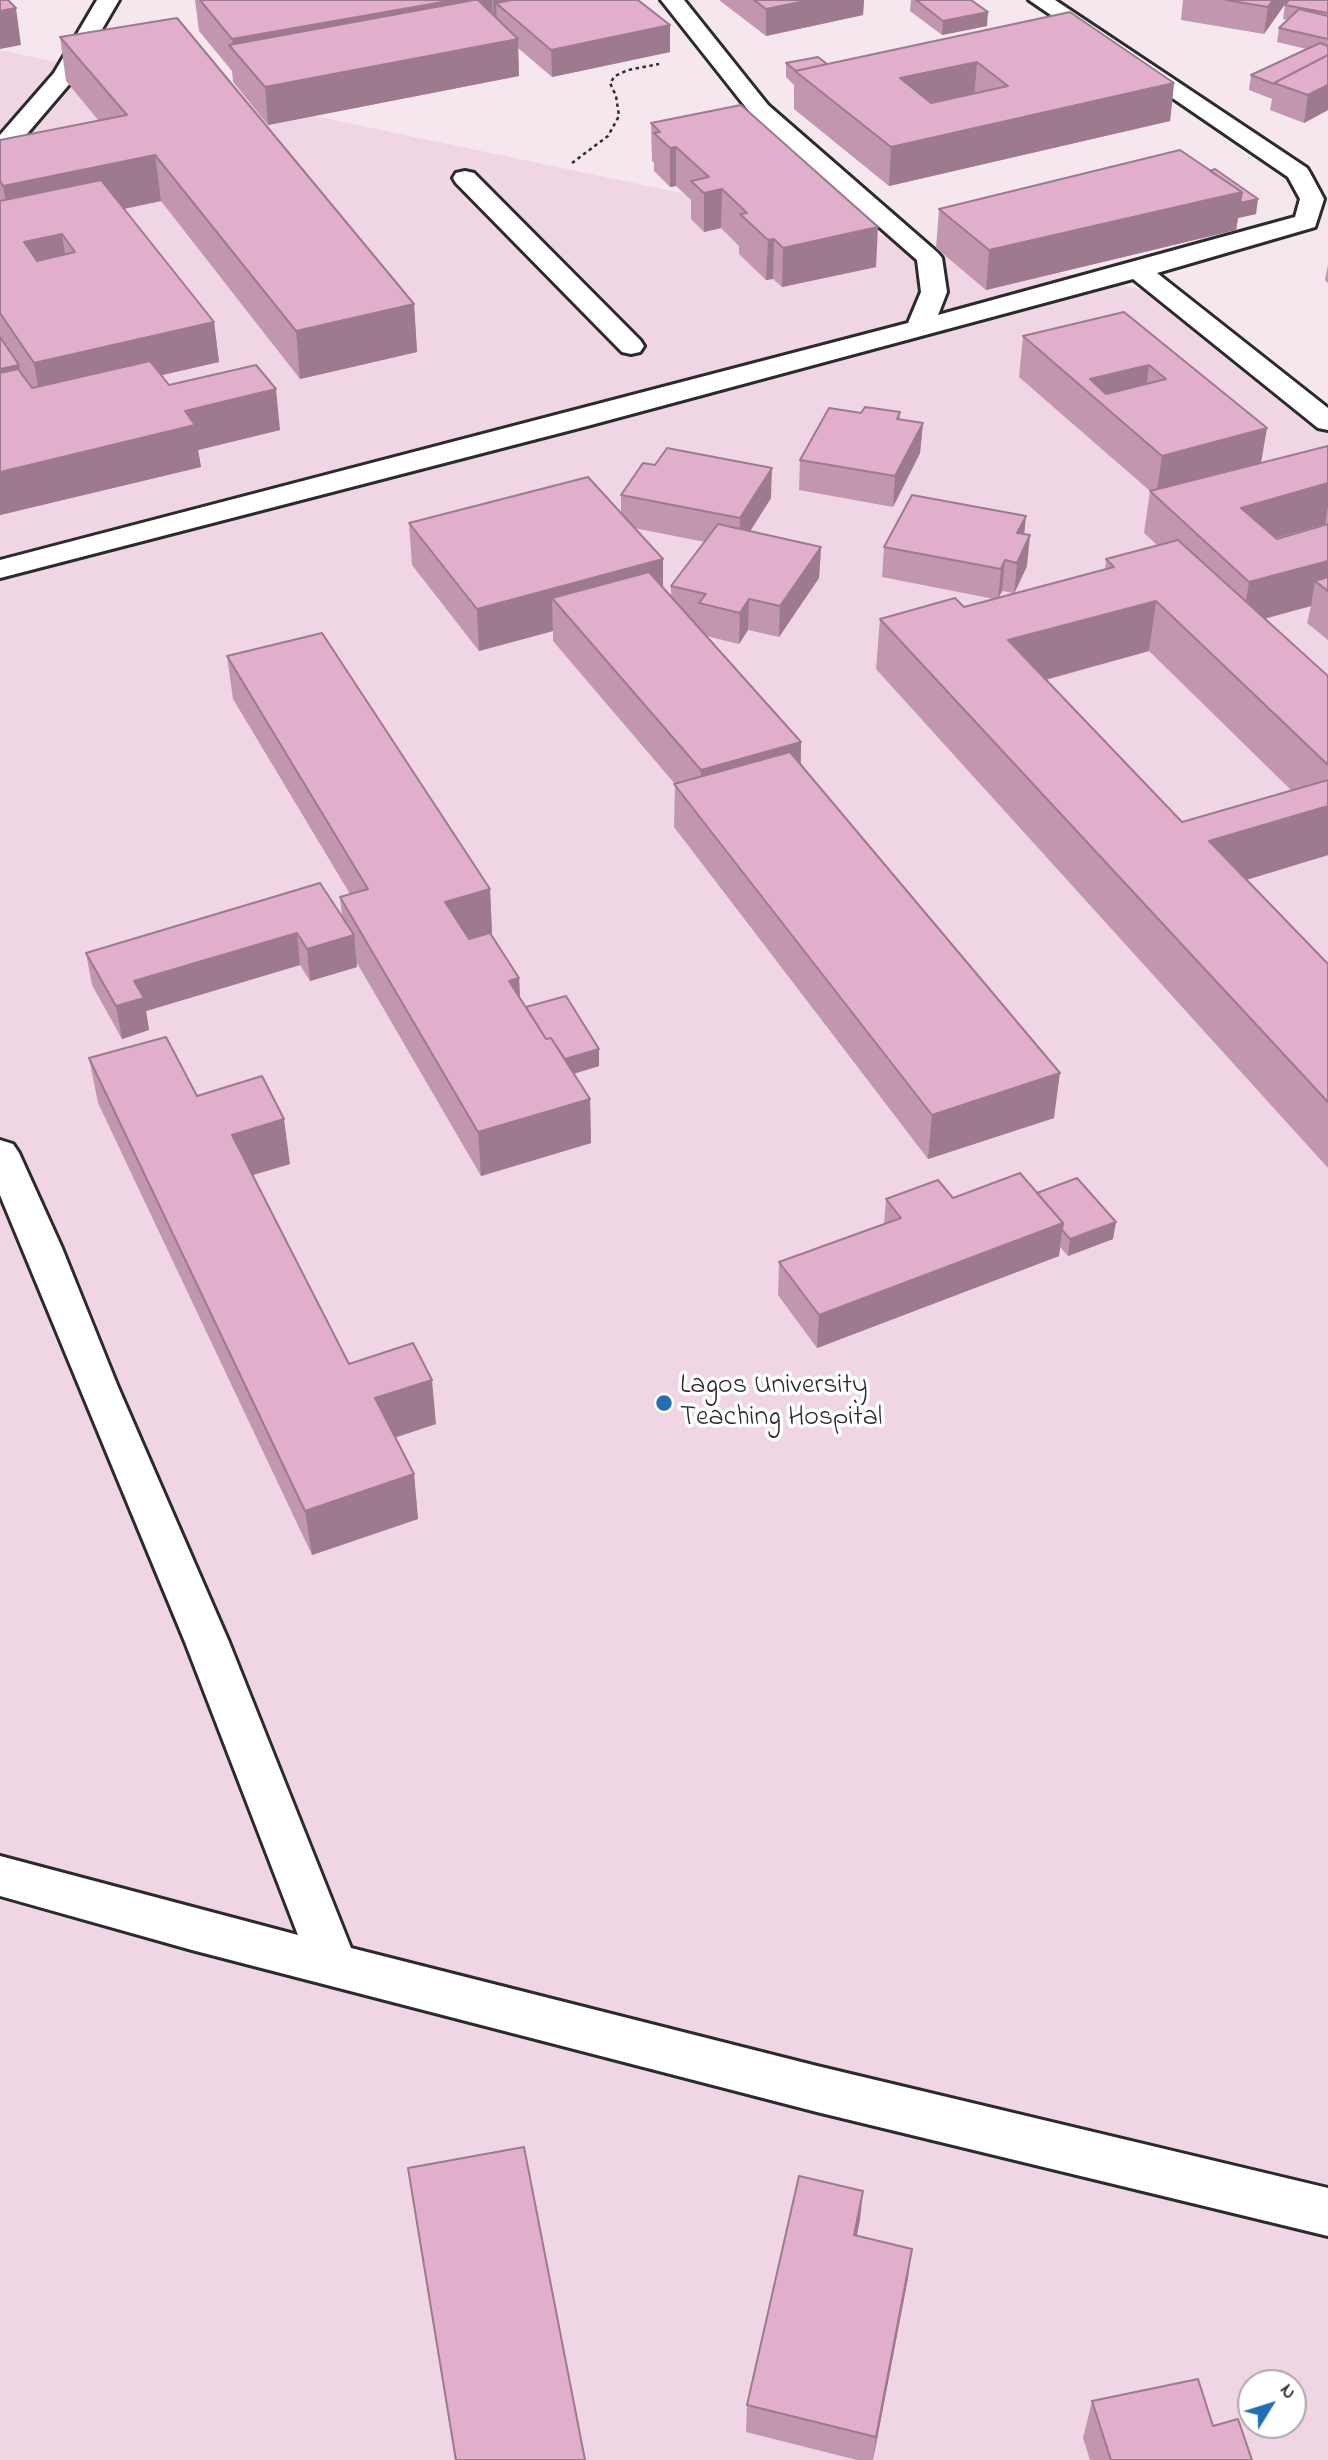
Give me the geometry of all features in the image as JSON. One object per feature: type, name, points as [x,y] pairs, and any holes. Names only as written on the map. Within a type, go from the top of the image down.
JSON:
[{"type":"street","points":[[0,150],[64,76],[108,0]]},
{"type":"street","points":[[672,0],[760,110],[929,258],[934,292],[920,327]]},
{"type":"street","points":[[0,569],[577,420],[1138,270],[1306,222],[1312,199],[1298,173],[1040,0]]},
{"type":"street","points":[[465,178],[631,346]]},
{"type":"street","points":[[1138,270],[1328,422]]},
{"type":"street","points":[[0,1153],[43,1248],[98,1387],[207,1642],[334,1966]]},
{"type":"street","points":[[0,1876],[334,1966],[804,2085],[1328,2212]]},
{"type":"path","points":[[572,163],[608,136],[620,116],[610,83],[615,76],[628,70],[667,62],[702,38]]},
{"type":"shaded area","name":"Lagos University Teaching Hospital","points":[[0,50],[1172,296],[1328,424],[1328,2460],[0,2460]]},
{"type":"building","points":[[0,0],[8,0],[16,8],[0,11]]},
{"type":"building","points":[[200,0],[454,0],[232,39]]},
{"type":"building","points":[[478,0],[518,39],[265,87],[229,45]]},
{"type":"building","points":[[512,0],[638,0],[670,25],[551,50],[496,3]]},
{"type":"building","points":[[754,0],[810,0],[766,9]]},
{"type":"building","points":[[916,0],[971,0],[988,12],[943,21]]},
{"type":"building","points":[[1226,0],[1273,0],[1268,7]]},
{"type":"building","points":[[1289,0],[1328,0],[1328,13],[1285,5]]},
{"type":"building","points":[[1299,9],[1328,16],[1328,39],[1279,28]]},
{"type":"building","points":[[1070,12],[1174,83],[891,147],[795,71]],"holes":[[[977,62],[1008,86],[931,103],[900,78]]]},
{"type":"building","points":[[177,18],[414,304],[296,331],[155,155],[3,186],[0,181],[0,140],[127,115],[60,37]]},
{"type":"building","points":[[1320,43],[1328,46],[1328,55],[1274,84],[1251,75]]},
{"type":"building","points":[[1328,55],[1328,85],[1308,95],[1274,83]]},
{"type":"building","points":[[818,57],[827,64],[796,71],[786,63]]},
{"type":"building","points":[[741,105],[878,227],[783,248],[774,239],[768,240],[740,214],[747,213],[722,189],[704,193],[691,181],[709,177],[676,147],[670,148],[654,133],[660,132],[651,123]]},
{"type":"building","points":[[1180,150],[1242,192],[989,250],[939,209]]},
{"type":"building","points":[[1215,169],[1258,199],[1240,203],[1242,192],[1210,171]]},
{"type":"building","points":[[101,180],[214,322],[34,363],[0,313],[0,201]],"holes":[[[62,234],[75,252],[37,261],[24,242]]]},
{"type":"building","points":[[1124,312],[1267,428],[1162,456],[1023,336]],"holes":[[[1149,365],[1166,379],[1106,394],[1090,379]]]},
{"type":"building","points":[[0,337],[19,365],[0,369]]},
{"type":"building","points":[[150,361],[169,385],[256,365],[276,389],[185,411],[195,425],[0,472],[0,373],[18,369],[32,388]]},
{"type":"building","points":[[865,407],[900,412],[897,419],[923,423],[895,476],[800,460],[829,408],[861,413]]},
{"type":"building","points":[[1328,446],[1328,483],[1241,508],[1277,539],[1328,524],[1328,561],[1249,582],[1150,491]]},
{"type":"building","points":[[667,448],[772,468],[740,518],[621,495],[643,463],[655,465]]},
{"type":"building","points":[[588,477],[663,559],[477,609],[409,523]]},
{"type":"building","points":[[912,495],[1026,516],[1017,533],[1030,535],[1017,563],[1005,560],[1001,569],[884,547]]},
{"type":"building","points":[[718,524],[821,547],[780,606],[749,599],[740,613],[699,603],[706,594],[671,586]]},
{"type":"building","points":[[1178,540],[1328,676],[1328,765],[1156,601],[1008,640],[1182,822],[1328,780],[1328,806],[1209,841],[1328,964],[1328,1102],[880,619],[955,598],[964,607],[1114,567],[1106,559]]},
{"type":"building","points":[[649,572],[801,742],[701,770],[552,598]]},
{"type":"building","points":[[1328,577],[1328,591],[1315,581]]},
{"type":"building","points":[[322,633],[490,889],[445,902],[469,939],[490,933],[519,978],[509,981],[546,1039],[551,1038],[590,1099],[478,1132],[340,897],[368,889],[227,656]]},
{"type":"building","points":[[790,752],[1060,1073],[932,1115],[674,784]]},
{"type":"building","points":[[320,883],[354,935],[307,949],[297,933],[134,981],[144,998],[116,1006],[86,953]]},
{"type":"building","points":[[566,996],[599,1049],[565,1059],[551,1038],[546,1039],[526,1007]]},
{"type":"building","points":[[166,1037],[197,1096],[262,1076],[284,1119],[232,1135],[349,1364],[413,1343],[432,1380],[375,1398],[414,1474],[305,1511],[89,1058]]},
{"type":"building","points":[[1020,1173],[1063,1223],[819,1315],[779,1262],[901,1218],[886,1199],[938,1180],[953,1198]]},
{"type":"building","points":[[1077,1178],[1116,1222],[1070,1239],[1062,1230],[1063,1223],[1037,1193]]},
{"type":"building","points":[[524,2147],[585,2460],[456,2460],[408,2168]]},
{"type":"building","points":[[799,2176],[863,2191],[854,2235],[912,2249],[876,2437],[747,2405]]},
{"type":"building","points":[[1198,2379],[1213,2426],[1237,2419],[1237,2439],[1245,2439],[1252,2460],[1111,2460],[1092,2401]]},
{"type":"place","name":"Lagos University Teaching Hospital","points":[[664,1403]]}]
